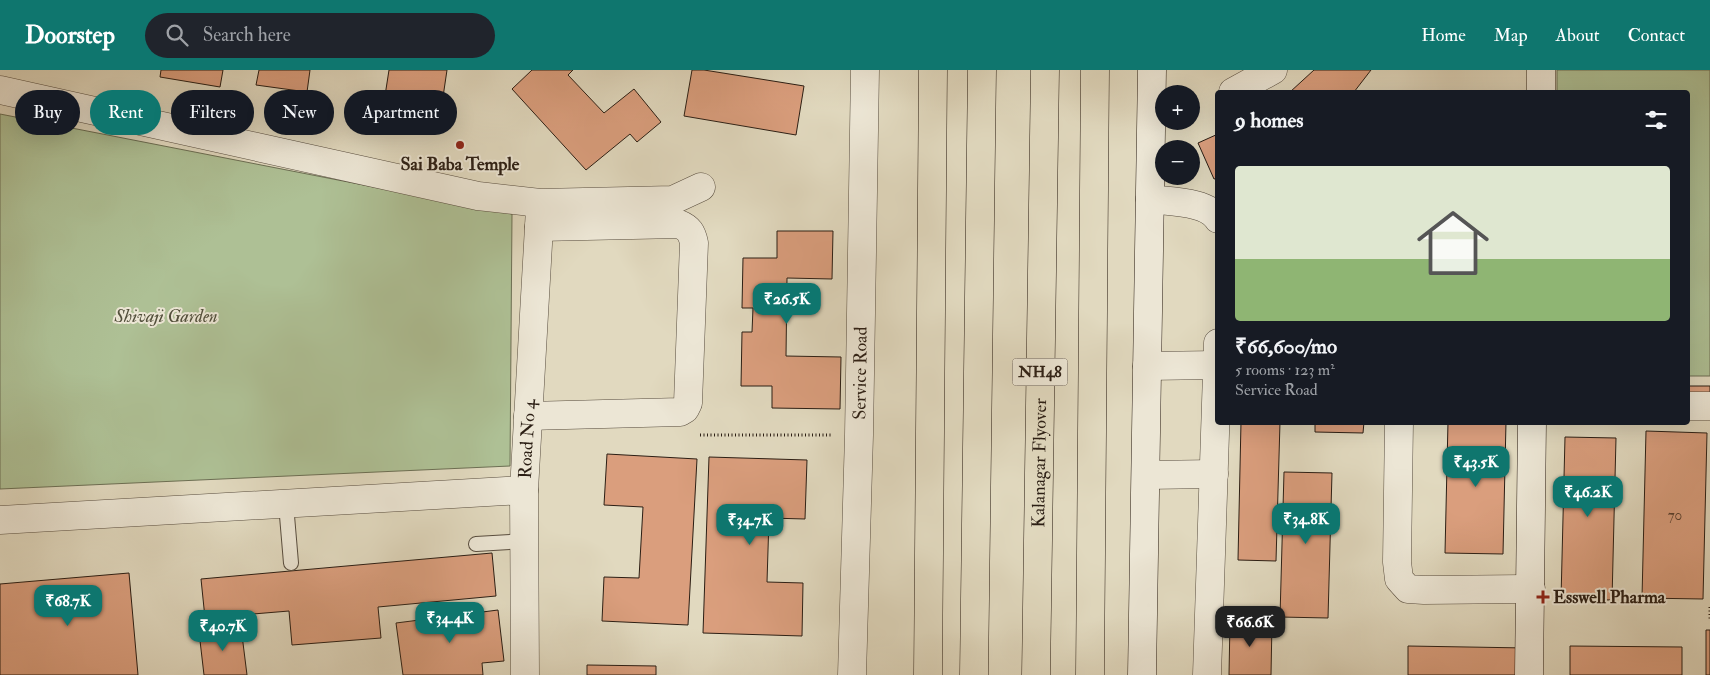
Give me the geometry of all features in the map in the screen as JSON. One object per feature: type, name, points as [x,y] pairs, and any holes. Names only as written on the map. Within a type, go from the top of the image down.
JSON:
[{"type":"highway","points":[[928,675],[933,70]]},
{"type":"highway","points":[[974,675],[982,70]]},
{"type":"highway","name":"Kalanagar Flyover","points":[[1036,675],[1044,70]]},
{"type":"highway","points":[[1090,675],[1095,70]]},
{"type":"street","name":"Service Road","points":[[852,675],[859,435],[865,70]]},
{"type":"street","points":[[1142,675],[1152,70]]},
{"type":"street","points":[[1237,90],[1273,70]]},
{"type":"street","points":[[1541,70],[1541,90]]},
{"type":"street","points":[[0,90],[478,196],[540,215],[679,224],[686,227],[692,233],[694,243],[688,403],[685,409],[680,412],[528,416]]},
{"type":"street","points":[[540,215],[673,200],[701,187]]},
{"type":"street","points":[[1150,199],[1203,207],[1215,215]]},
{"type":"street","name":"Road No 4","points":[[525,675],[524,490],[540,215]]},
{"type":"street","points":[[1147,366],[1215,354]]},
{"type":"street","points":[[1690,406],[1710,406]]},
{"type":"street","points":[[1208,675],[1215,425]]},
{"type":"street","points":[[1399,425],[1397,562],[1399,580],[1408,589],[1531,589]]},
{"type":"street","points":[[1529,675],[1532,425]]},
{"type":"street","points":[[1146,475],[1214,474]]},
{"type":"street","points":[[0,520],[524,490]]},
{"type":"lane","points":[[286,504],[291,563]]},
{"type":"lane","points":[[476,544],[525,541]]},
{"type":"path","points":[[1710,607],[1710,620]]},
{"type":"green space","points":[[1557,70],[1710,70],[1710,376],[1690,376],[1690,90],[1557,90]]},
{"type":"green space","name":"Shivaji Garden","points":[[0,114],[15,117],[15,135],[80,135],[80,130],[90,132],[90,135],[108,135],[512,214],[510,466],[0,489]]},
{"type":"building","points":[[161,70],[223,70],[220,87],[160,77]]},
{"type":"building","points":[[259,70],[310,70],[307,90],[256,85]]},
{"type":"building","points":[[389,70],[447,70],[444,90],[386,90]]},
{"type":"building","points":[[532,70],[573,70],[568,75],[604,113],[634,89],[661,122],[637,142],[630,134],[586,170],[512,89]]},
{"type":"building","points":[[692,70],[704,70],[804,86],[796,135],[684,116]]},
{"type":"building","points":[[1314,70],[1371,70],[1356,90],[1292,90]]},
{"type":"building","points":[[1215,135],[1215,179],[1200,148],[1200,142]]},
{"type":"building","points":[[777,231],[833,231],[832,279],[787,278],[786,356],[841,357],[840,409],[772,408],[772,386],[741,386],[742,332],[752,332],[753,308],[742,308],[743,258],[777,258]]},
{"type":"building","points":[[1690,386],[1710,386],[1710,399],[1690,398]]},
{"type":"building","points":[[1241,425],[1280,425],[1276,561],[1238,560]]},
{"type":"building","points":[[1315,425],[1364,425],[1363,433],[1315,432]]},
{"type":"building","points":[[1448,425],[1506,425],[1503,554],[1445,553]]},
{"type":"building","points":[[1646,431],[1707,433],[1703,599],[1642,598]]},
{"type":"building","points":[[1565,437],[1616,438],[1612,600],[1561,599]]},
{"type":"building","points":[[607,454],[697,459],[688,625],[602,621],[604,577],[639,578],[643,507],[604,505]]},
{"type":"building","points":[[709,457],[807,460],[805,519],[769,518],[767,582],[803,583],[802,636],[703,633]]},
{"type":"building","points":[[1284,472],[1332,473],[1328,618],[1280,617]]},
{"type":"building","points":[[492,553],[496,596],[378,607],[381,638],[292,645],[289,611],[205,618],[201,579]]},
{"type":"building","points":[[129,573],[138,675],[0,675],[0,584]]},
{"type":"building","points":[[498,610],[504,661],[482,663],[483,675],[403,675],[396,623]]},
{"type":"building","points":[[1230,621],[1272,622],[1271,675],[1229,675]]},
{"type":"building","points":[[241,627],[247,675],[204,675],[199,632]]},
{"type":"building","points":[[1706,630],[1710,630],[1710,675],[1706,675]]},
{"type":"building","points":[[1408,646],[1527,648],[1526,675],[1408,675]]},
{"type":"building","points":[[1570,646],[1682,647],[1682,675],[1570,675]]},
{"type":"building","points":[[587,665],[656,666],[656,675],[587,675]]},
{"type":"place","name":"Sai Baba Temple","points":[[460,145]]},
{"type":"place","name":"Esswell Pharma","points":[[1543,597]]}]
